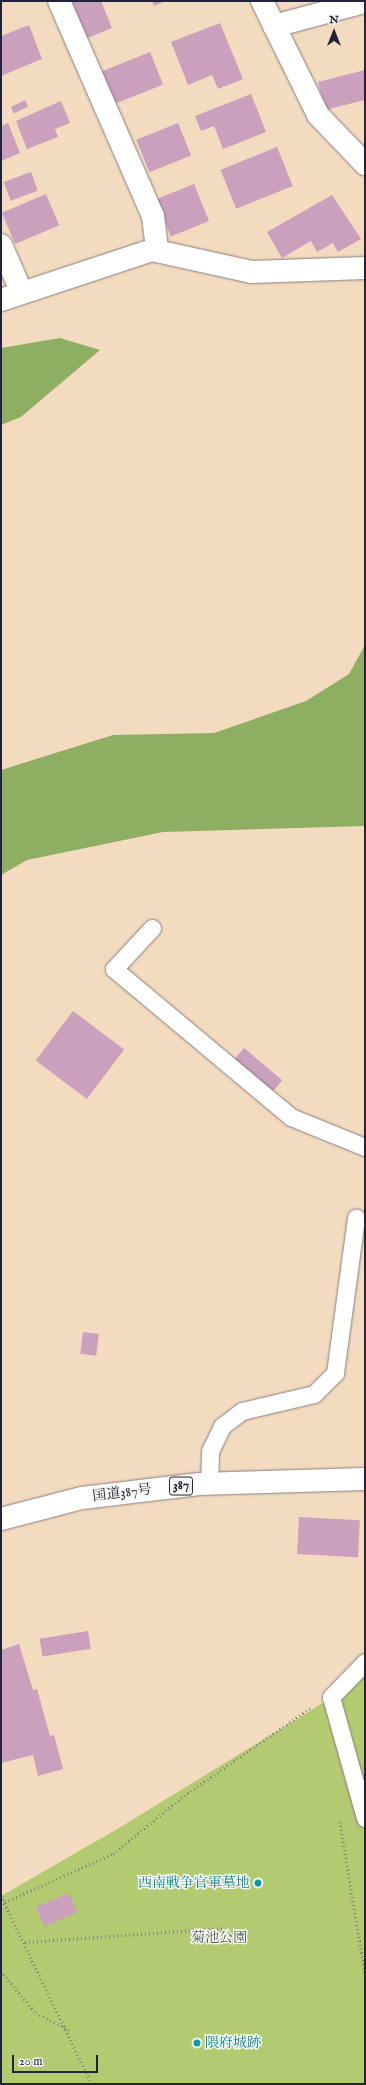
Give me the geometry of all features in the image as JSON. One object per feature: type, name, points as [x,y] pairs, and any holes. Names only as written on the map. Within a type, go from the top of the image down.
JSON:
[{"type":"main road","points":[[59,1],[153,216],[157,251]]},
{"type":"main road","points":[[262,1],[318,115],[365,164]]},
{"type":"main road","points":[[274,26],[365,2]]},
{"type":"main road","points":[[1,245],[22,293]]},
{"type":"main road","points":[[1,300],[157,251],[252,272],[365,268]]},
{"type":"main road","name":"国道387号","points":[[1,1519],[82,1498],[209,1484],[365,1479]]},
{"type":"lane","points":[[152,928],[114,969],[291,1117],[365,1147]]},
{"type":"lane","points":[[209,1484],[210,1451],[222,1426],[242,1411],[314,1394],[336,1373],[356,1217]]},
{"type":"lane","points":[[365,1662],[331,1697],[365,1818]]},
{"type":"path","points":[[5,1902],[113,1854],[181,1798],[331,1697]]},
{"type":"path","points":[[339,1818],[365,1973]]},
{"type":"path","points":[[1,1896],[69,2030],[92,2084]]},
{"type":"path","points":[[25,1942],[225,1928]]},
{"type":"path","points":[[1,1971],[36,2013],[69,2030]]},
{"type":"green space","points":[[60,338],[100,350],[21,417],[1,425],[1,348]]},
{"type":"green space","points":[[365,645],[365,826],[163,832],[27,860],[1,875],[1,770],[113,735],[214,733],[306,701],[349,674]]},
{"type":"green space","name":"菊池公園","points":[[365,1677],[365,2084],[1,2084],[1,1896],[119,1828]]},
{"type":"building","points":[[72,1],[101,1],[112,28],[80,41],[65,4]]},
{"type":"building","points":[[152,1],[166,1],[154,6]]},
{"type":"building","points":[[220,23],[243,79],[218,89],[212,75],[188,85],[171,42]]},
{"type":"building","points":[[29,25],[42,59],[1,76],[1,36]]},
{"type":"building","points":[[150,52],[163,84],[110,106],[97,73]]},
{"type":"building","points":[[365,70],[365,100],[325,110],[318,82]]},
{"type":"building","points":[[251,94],[266,132],[223,149],[214,126],[201,131],[195,116]]},
{"type":"building","points":[[25,100],[28,106],[14,114],[11,107]]},
{"type":"building","points":[[61,101],[70,123],[55,129],[58,137],[27,149],[16,121]]},
{"type":"building","points":[[8,123],[20,153],[1,161],[1,126]]},
{"type":"building","points":[[178,123],[191,155],[149,172],[136,140]]},
{"type":"building","points":[[277,147],[293,186],[236,209],[220,170]]},
{"type":"building","points":[[31,172],[38,191],[11,201],[4,182]]},
{"type":"building","points":[[194,184],[209,221],[171,236],[156,199]]},
{"type":"building","points":[[46,194],[59,225],[15,244],[2,213]]},
{"type":"building","points":[[332,195],[361,239],[338,252],[333,243],[317,252],[311,241],[282,258],[267,232]]},
{"type":"building","points":[[73,1011],[124,1050],[87,1099],[36,1061]]},
{"type":"building","points":[[244,1048],[282,1080],[271,1094],[232,1062]]},
{"type":"building","points":[[83,1332],[99,1334],[96,1356],[80,1354]]},
{"type":"building","points":[[299,1517],[360,1520],[358,1557],[297,1554]]},
{"type":"building","points":[[88,1631],[91,1649],[42,1656],[40,1639]]},
{"type":"building","points":[[19,1644],[33,1690],[37,1689],[50,1736],[54,1735],[63,1769],[38,1776],[33,1755],[1,1763],[1,1650]]},
{"type":"building","points":[[69,1893],[77,1912],[44,1926],[36,1907]]},
{"type":"place","name":"西南戦争官軍墓地","points":[[258,1883]]},
{"type":"place","name":"隈府城跡","points":[[197,2043]]}]
